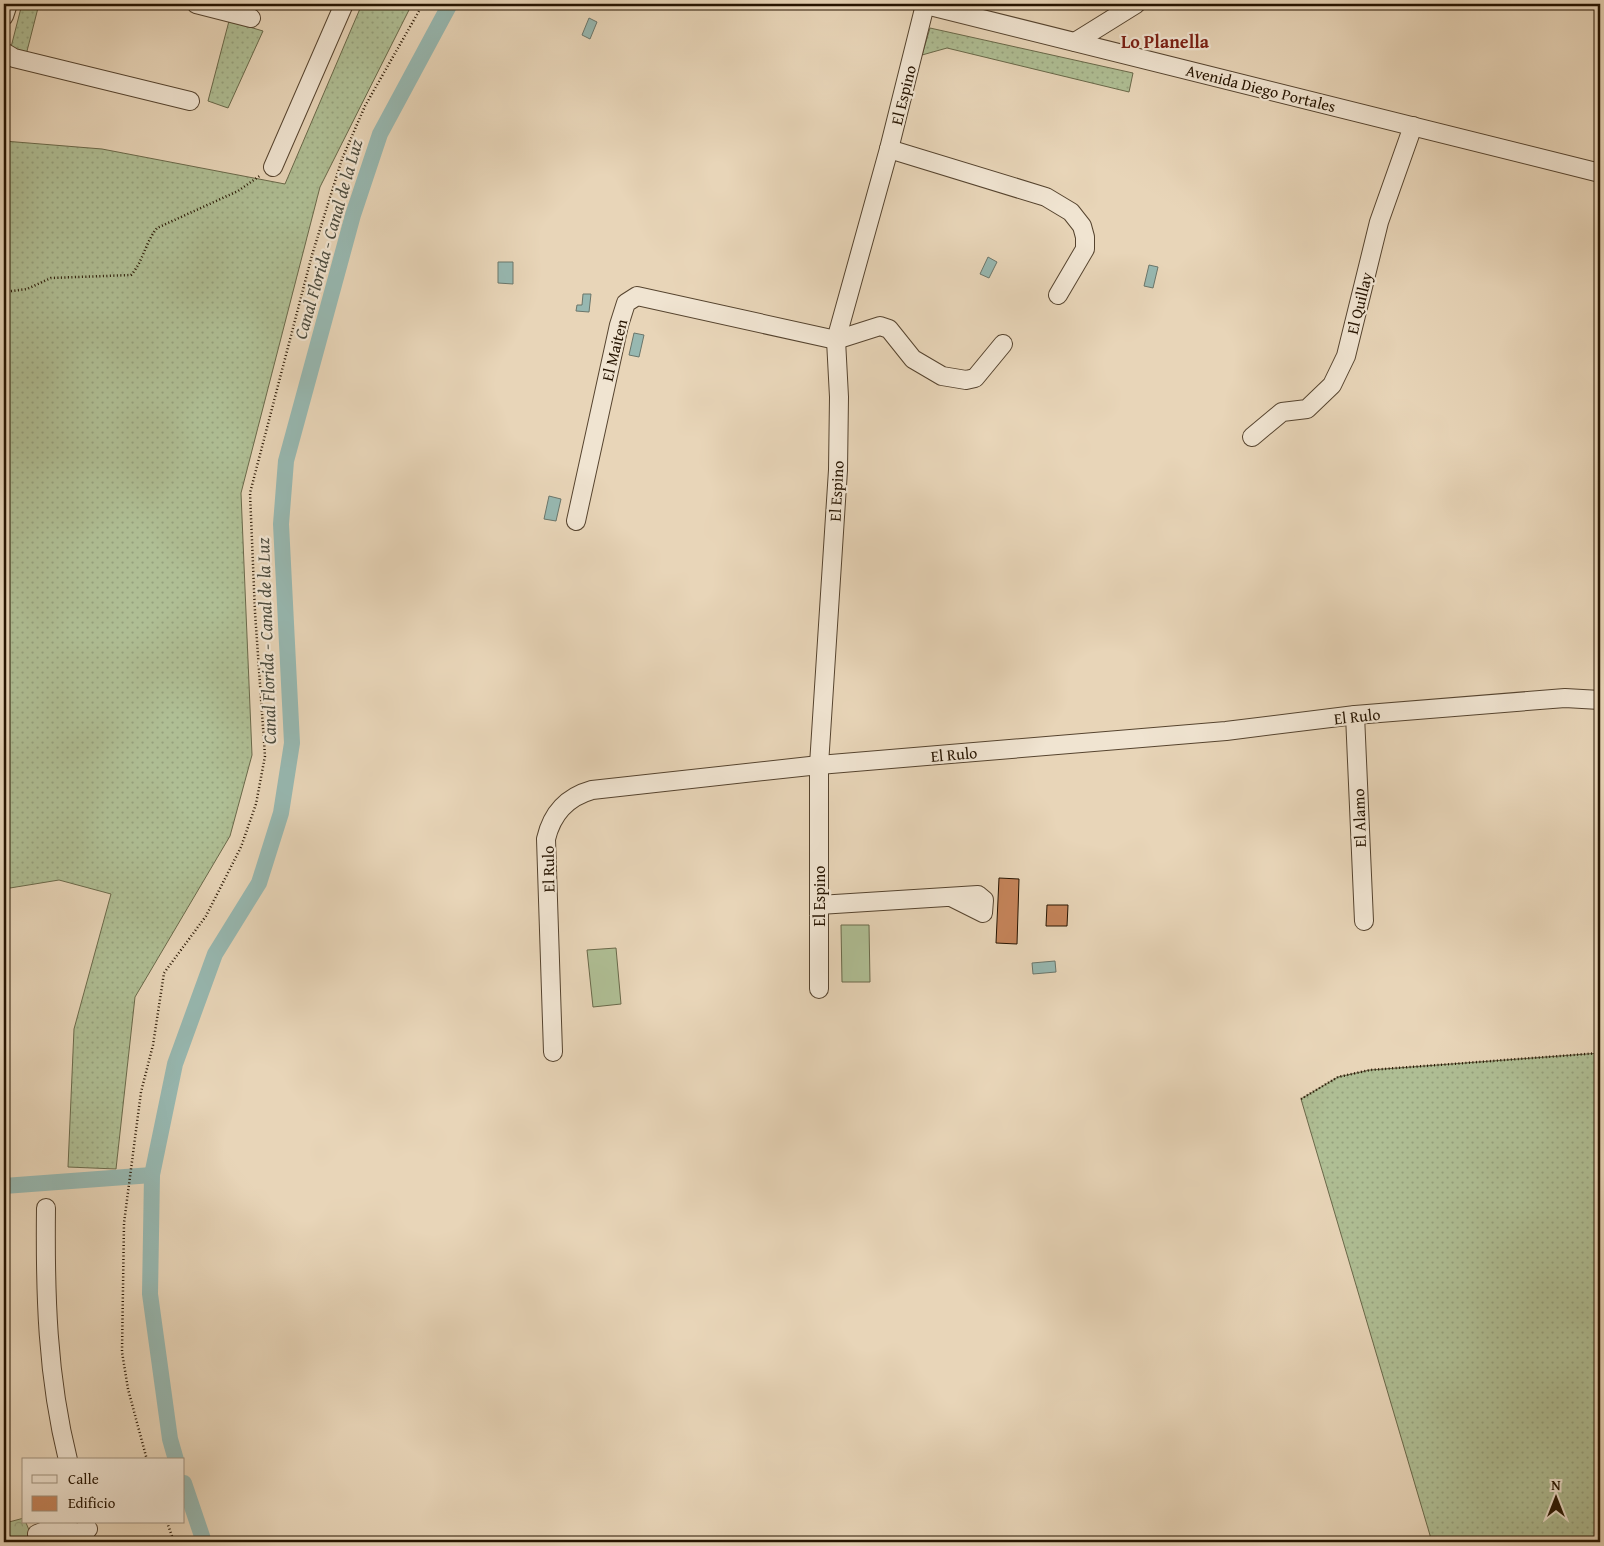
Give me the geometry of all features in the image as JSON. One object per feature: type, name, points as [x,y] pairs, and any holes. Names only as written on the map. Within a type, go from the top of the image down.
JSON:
[{"type":"street","points":[[4,16],[8,4]]},
{"type":"street","points":[[196,4],[251,18]]},
{"type":"street","points":[[273,167],[344,4]]},
{"type":"street","name":"Avenida Diego Portales","points":[[923,4],[1600,173]]},
{"type":"street","name":"El Espino","points":[[819,989],[819,765],[838,470],[839,398],[836,340],[889,149],[923,4]]},
{"type":"street","points":[[1075,42],[1136,4]]},
{"type":"street","points":[[4,52],[14,58],[190,101]]},
{"type":"street","name":"El Quillay","points":[[1252,437],[1282,412],[1307,409],[1332,385],[1346,356],[1379,222],[1414,126]]},
{"type":"street","points":[[889,149],[1046,197],[1071,212],[1082,226],[1085,237],[1085,249],[1058,295]]},
{"type":"street","name":"El Maiten","points":[[576,521],[619,325],[626,303],[637,296],[836,340]]},
{"type":"street","points":[[836,340],[880,326],[889,329],[913,359],[942,376],[966,380],[975,378],[1002,344]]},
{"type":"street","name":"El Rulo","points":[[553,1052],[546,839],[552,820],[564,804],[582,793],[592,790],[819,765],[1226,731],[1355,715],[1565,698],[1600,700]]},
{"type":"street","name":"El Alamo","points":[[1355,715],[1364,921]]},
{"type":"street","points":[[819,905],[951,896]]},
{"type":"street","points":[[46,1208],[47,1330],[55,1403],[68,1458]]},
{"type":"street","points":[[44,1538],[65,1524]]},
{"type":"street","points":[[44,1538],[89,1531]]},
{"type":"path","points":[[146,1458],[128,1389],[122,1352],[124,1223],[142,1092],[153,1045],[164,972],[206,916],[241,847],[256,804],[266,756],[255,612],[250,493],[312,255],[342,159],[365,106],[423,4]]},
{"type":"path","points":[[4,292],[27,289],[51,278],[131,275],[137,268],[150,236],[157,228],[238,190],[273,167]]},
{"type":"path","points":[[1301,1099],[1338,1077],[1370,1070],[1600,1054]]},
{"type":"path","points":[[168,1524],[174,1542]]},
{"type":"green space","points":[[22,4],[39,4],[26,55],[10,51]]},
{"type":"green space","points":[[362,4],[412,4],[320,187],[241,493],[252,755],[230,836],[135,997],[116,1169],[68,1167],[74,1029],[111,894],[59,880],[4,889],[4,141],[102,149],[285,184]]},
{"type":"green space","points":[[229,21],[263,31],[228,108],[208,101]]},
{"type":"green space","points":[[930,28],[1133,73],[1129,92],[947,48],[922,55]]},
{"type":"green space","points":[[841,925],[869,925],[870,982],[842,982]]},
{"type":"green space","points":[[616,948],[621,1004],[593,1007],[587,950]]},
{"type":"green space","points":[[1600,1053],[1600,1542],[1432,1542],[1301,1099],[1338,1077],[1370,1070]]},
{"type":"green space","points":[[22,1519],[22,1524],[26,1524],[34,1542],[7,1542],[9,1522]]},
{"type":"water","points":[[589,18],[597,22],[590,39],[582,35]]},
{"type":"water","points":[[988,257],[997,262],[989,278],[980,274]]},
{"type":"water","points":[[498,262],[513,262],[513,284],[498,283]]},
{"type":"water","points":[[1149,265],[1158,267],[1153,288],[1144,286]]},
{"type":"water","points":[[583,294],[591,294],[589,312],[576,311],[577,305],[582,305]]},
{"type":"water","points":[[634,333],[644,335],[639,357],[629,355]]},
{"type":"water","points":[[549,496],[561,499],[556,521],[544,519]]},
{"type":"water","points":[[1055,961],[1056,972],[1033,974],[1032,963]]},
{"type":"building","points":[[999,878],[1019,879],[1017,944],[996,943]]},
{"type":"building","points":[[1047,905],[1068,905],[1067,926],[1046,926]]},
{"type":"waterway","name":"Canal Florida - Canal de la Luz","points":[[175,1458],[170,1439],[150,1294],[152,1175],[175,1064],[215,954],[259,883],[281,813],[292,743],[281,524],[286,461],[353,215],[380,134],[450,4]]},
{"type":"waterway","points":[[4,1186],[152,1175]]},
{"type":"waterway","name":"Canal Florida - Canal de la Luz","points":[[185,1486],[204,1542]]},
{"type":"district","name":"Lo Planella","points":[[1165,41]]}]
